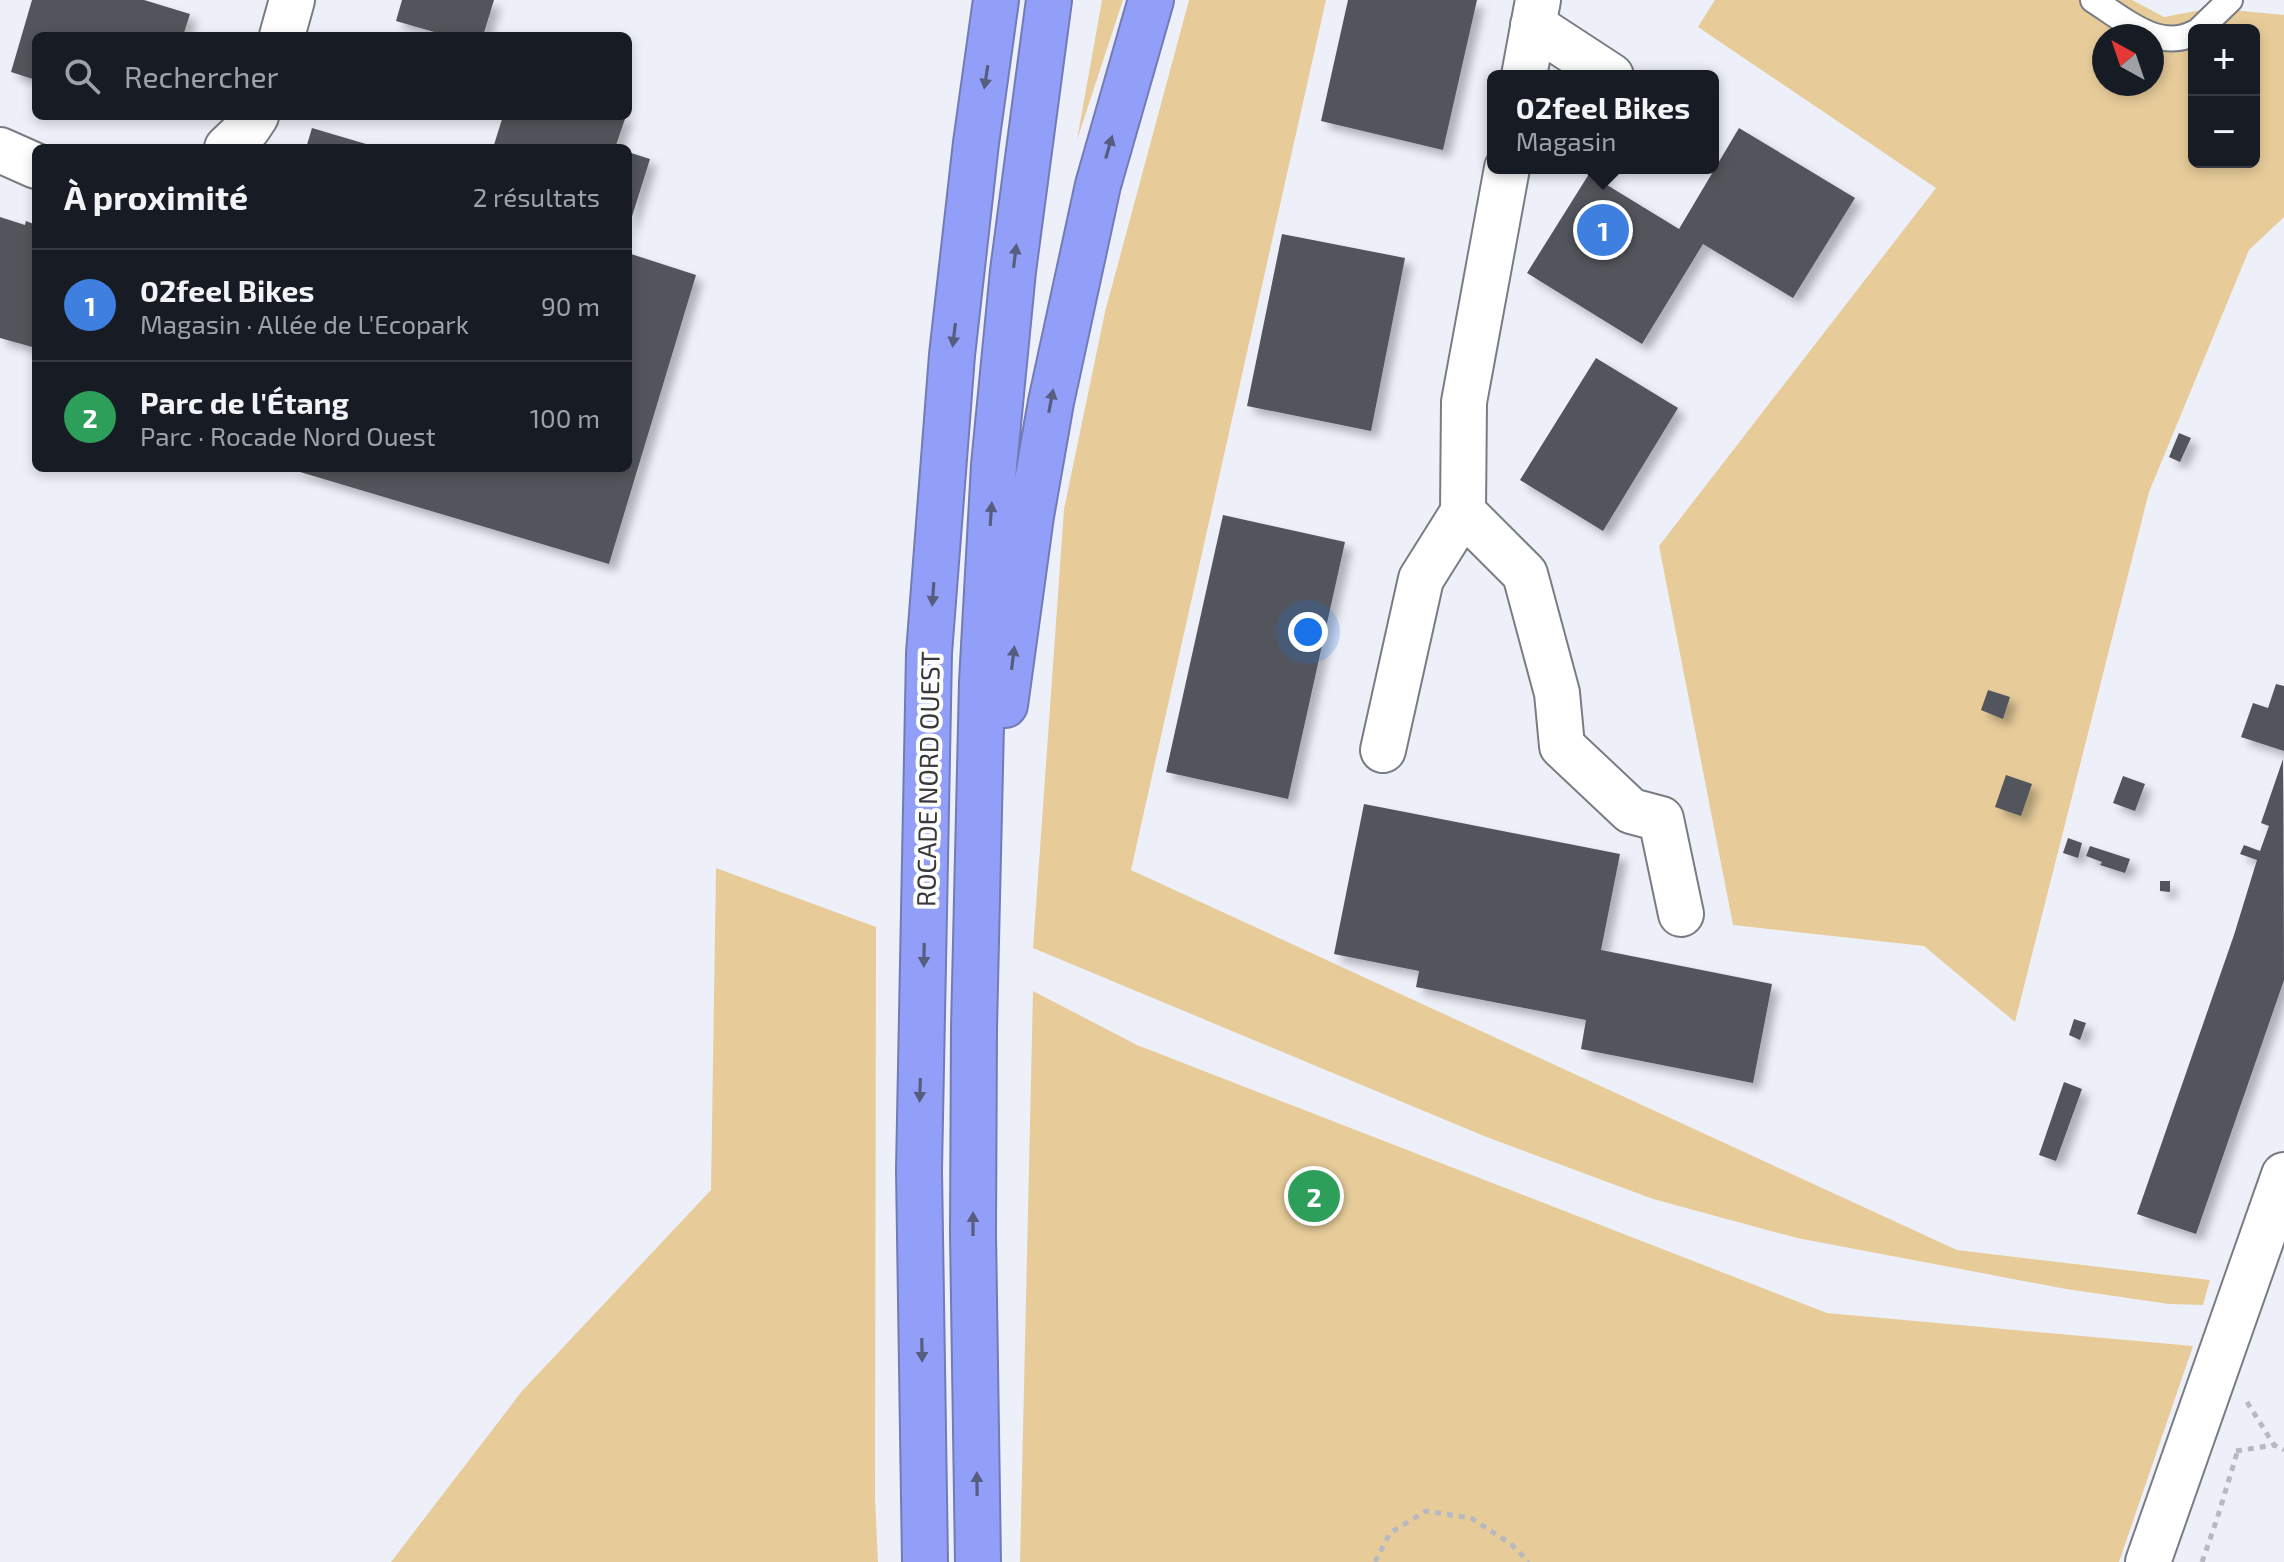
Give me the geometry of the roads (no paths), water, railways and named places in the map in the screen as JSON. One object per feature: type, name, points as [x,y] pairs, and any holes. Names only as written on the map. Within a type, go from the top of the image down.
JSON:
[{"type":"highway","name":"ROCADE NORD OUEST","points":[[925,1562],[919,1170],[929,653],[945,430],[976,143],[996,0]]},
{"type":"highway","name":"ROCADE NORD OUEST","points":[[978,1562],[974,1028],[982,682],[994,465],[1013,271],[1049,0]]},
{"type":"highway","points":[[979,835],[1009,685],[1031,516],[1054,386],[1098,185],[1151,0]]},
{"type":"street","points":[[283,32],[292,0]]},
{"type":"street","points":[[1525,70],[1536,13],[1604,70]]},
{"type":"street","points":[[231,144],[253,120]]},
{"type":"street","points":[[0,150],[32,164]]},
{"type":"street","points":[[1383,750],[1421,579],[1463,512],[1464,402],[1506,174]]},
{"type":"street","points":[[1463,512],[1525,574],[1557,693],[1562,746],[1631,811],[1661,819],[1681,914]]},
{"type":"street","points":[[2148,1562],[2284,1175]]},
{"type":"lane","points":[[2093,0],[2159,38],[2180,39],[2188,36]]},
{"type":"lane","points":[[2204,24],[2230,0]]},
{"type":"place","name":"02feel Bikes","points":[[1603,230]]},
{"type":"place","name":"Parc de l'Étang","points":[[1314,1196]]}]
